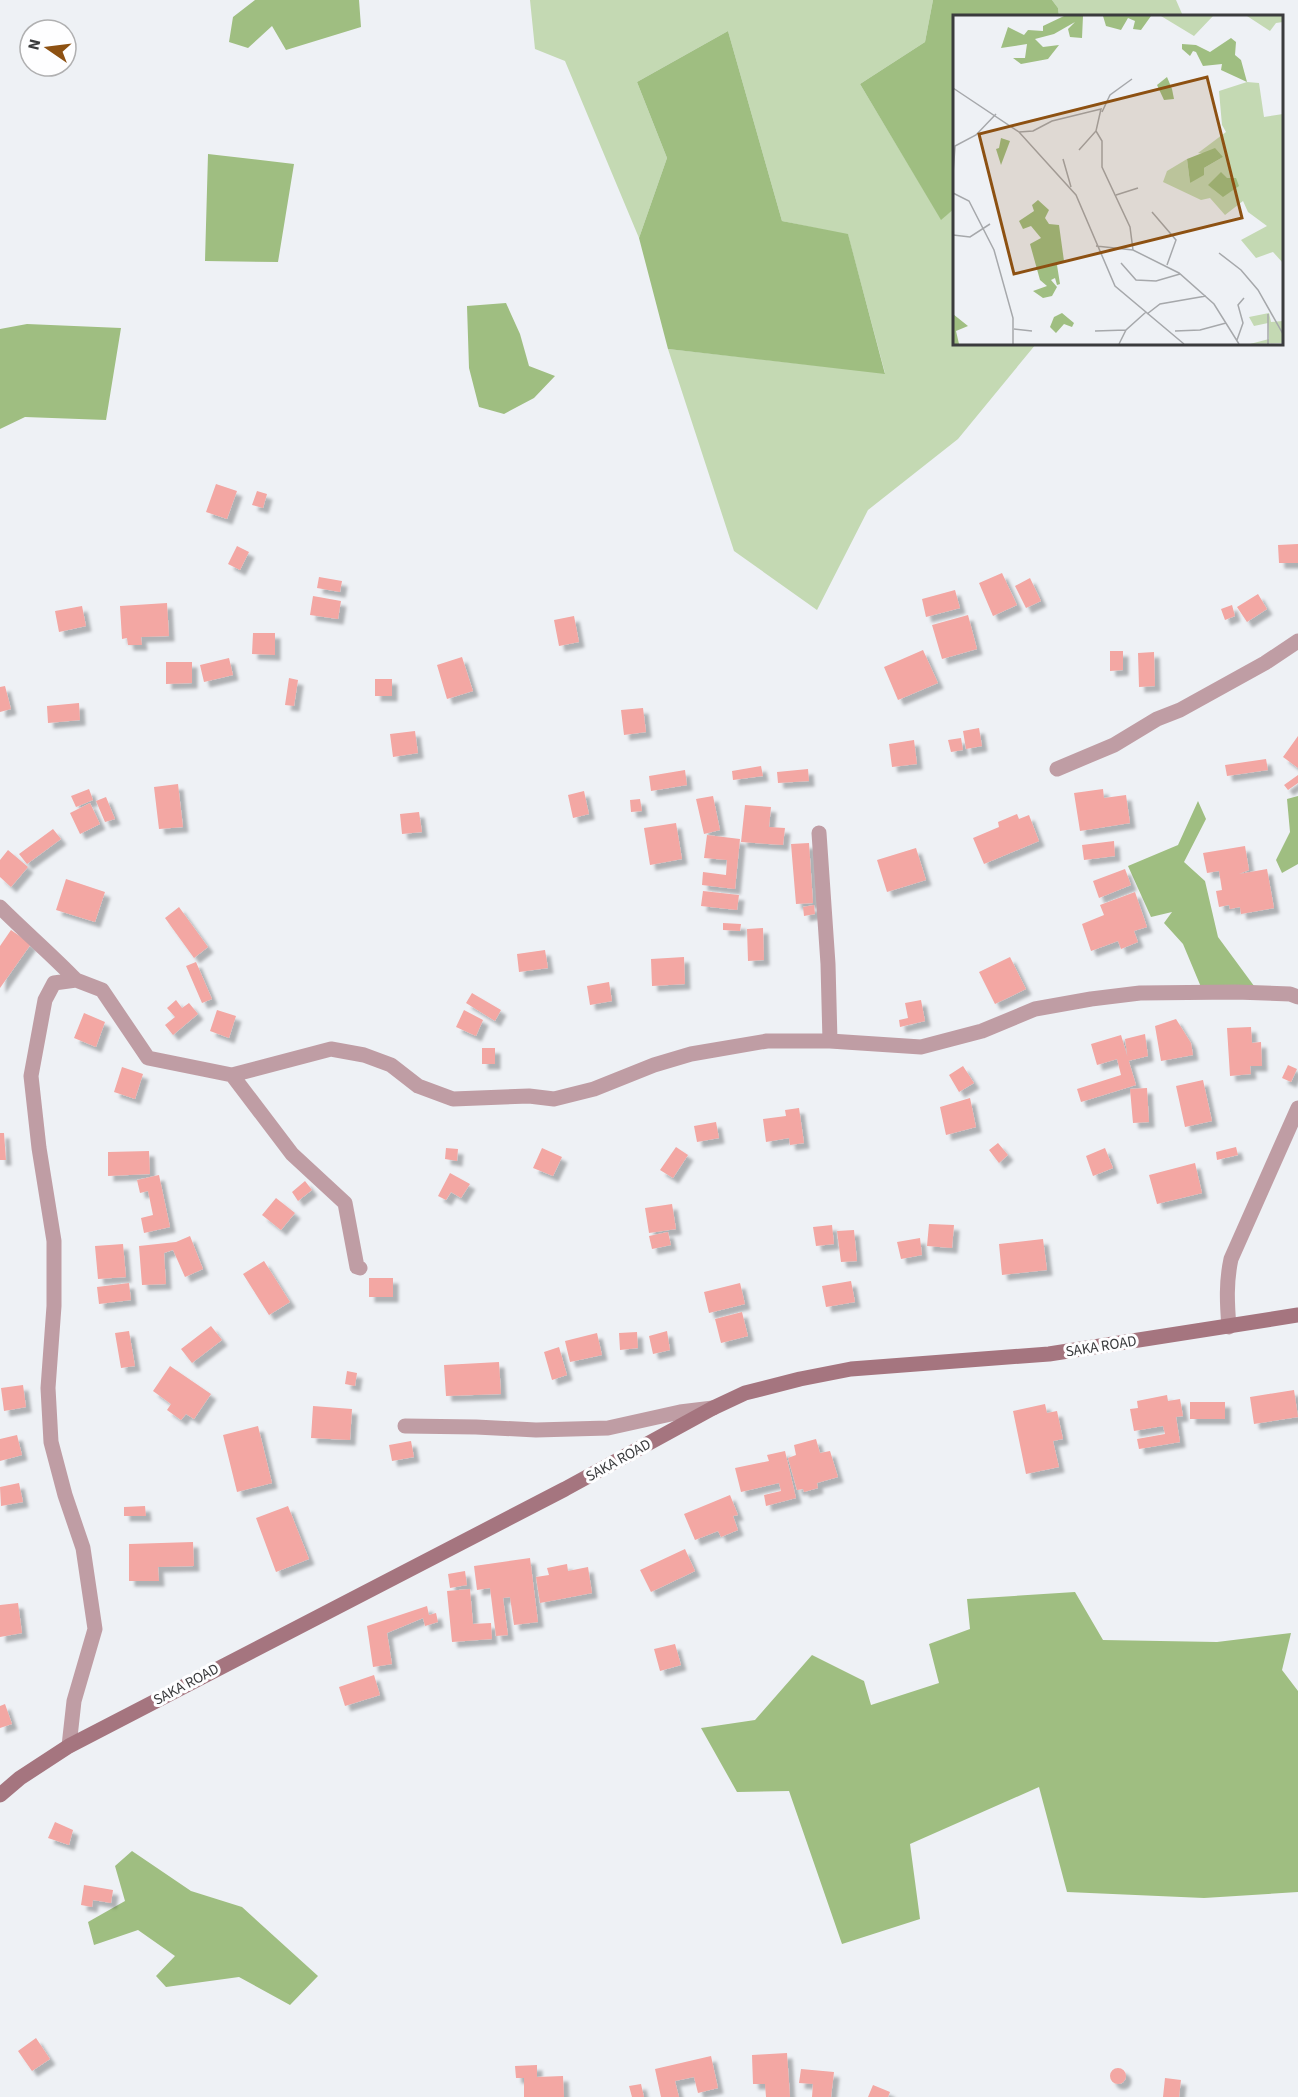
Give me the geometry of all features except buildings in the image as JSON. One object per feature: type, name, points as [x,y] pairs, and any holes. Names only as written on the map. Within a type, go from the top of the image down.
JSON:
[{"type":"main road","name":"SAKA ROAD","points":[[0,1795],[20,1778],[69,1746],[565,1489],[713,1408],[745,1394],[800,1379],[851,1369],[1049,1354],[1298,1315]]},
{"type":"street","points":[[1057,769],[1114,745],[1157,719],[1180,710],[1265,663],[1298,641]]},
{"type":"street","points":[[819,833],[828,964],[830,1041]]},
{"type":"street","points":[[0,907],[76,980],[102,990],[148,1058],[232,1075],[332,1049],[364,1055],[391,1065],[418,1086],[453,1099],[529,1096],[554,1099],[594,1089],[654,1065],[691,1054],[767,1041],[830,1041],[921,1047],[982,1031],[1043,1007],[1140,993],[1236,992],[1290,994],[1298,997]]},
{"type":"street","points":[[69,1746],[74,1701],[95,1629],[83,1548],[65,1495],[51,1442],[48,1388],[54,1306],[54,1241],[39,1148],[31,1076],[45,1000],[54,983],[76,980]]},
{"type":"street","points":[[232,1075],[292,1154],[345,1203],[357,1267],[360,1268]]},
{"type":"street","points":[[1229,1327],[1226,1294],[1231,1259],[1298,1108]]},
{"type":"street","points":[[405,1426],[476,1426],[536,1430],[608,1428],[680,1412],[713,1408]]},
{"type":"green space","points":[[255,0],[359,0],[361,27],[286,50],[272,26],[248,48],[229,42],[233,17]]},
{"type":"green space","points":[[530,0],[933,0],[925,42],[860,84],[941,219],[953,210],[953,345],[1035,345],[958,439],[868,510],[817,610],[734,551],[668,349],[885,373],[848,235],[782,221],[728,31],[637,82],[667,158],[639,238],[565,61],[535,49]]},
{"type":"green space","points":[[933,0],[1052,0],[1058,8],[1059,15],[953,15],[953,210],[941,220],[860,84],[925,42]]},
{"type":"green space","points":[[1052,0],[1176,0],[1183,15],[1059,15],[1058,8]]},
{"type":"green space","points":[[728,31],[782,221],[848,234],[885,374],[668,349],[639,238],[667,158],[637,82]]},
{"type":"green space","points":[[208,154],[294,164],[278,262],[205,261]]},
{"type":"green space","points":[[506,303],[520,334],[529,366],[555,376],[534,398],[504,414],[479,407],[469,368],[467,306]]},
{"type":"green space","points":[[27,324],[121,328],[106,420],[25,417],[0,429],[0,329]]},
{"type":"green space","points":[[1298,796],[1298,864],[1282,873],[1276,860],[1290,832],[1287,799]]},
{"type":"green space","points":[[1198,801],[1206,819],[1184,862],[1205,881],[1218,937],[1257,990],[1201,987],[1183,944],[1164,923],[1172,912],[1151,917],[1128,866],[1178,845]]},
{"type":"green space","points":[[1075,1592],[1103,1640],[1217,1642],[1291,1633],[1282,1670],[1298,1691],[1298,1892],[1204,1898],[1067,1892],[1039,1787],[910,1844],[920,1919],[842,1944],[789,1791],[737,1792],[701,1728],[755,1720],[812,1655],[864,1681],[871,1705],[939,1683],[929,1644],[970,1629],[967,1599]]},
{"type":"green space","points":[[132,1851],[191,1891],[242,1907],[318,1976],[290,2005],[239,1977],[166,1987],[156,1976],[175,1956],[138,1930],[94,1945],[88,1922],[125,1901],[115,1866]]}]
